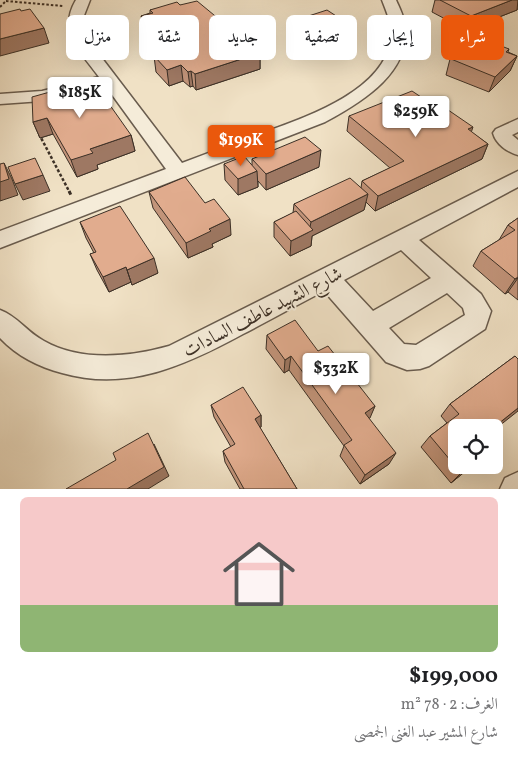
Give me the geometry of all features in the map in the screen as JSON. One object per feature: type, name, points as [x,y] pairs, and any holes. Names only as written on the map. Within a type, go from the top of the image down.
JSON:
[{"type":"street","points":[[0,240],[319,118],[359,95],[385,70],[398,45],[399,21],[389,0]]},
{"type":"street","points":[[81,3],[75,22],[78,37],[178,172]]},
{"type":"street","points":[[0,99],[26,98],[109,79]]},
{"type":"street","points":[[518,125],[504,131],[502,136],[518,149]]},
{"type":"street","name":"شارع الشهيد عاطف السادات","points":[[0,321],[12,336],[35,352],[64,362],[96,368],[130,367],[165,359],[197,346],[518,178]]},
{"type":"street","points":[[327,278],[395,353],[407,358],[420,357],[476,320],[478,316],[476,306],[402,238]]},
{"type":"street","points":[[370,326],[449,280]]},
{"type":"path","points":[[0,7],[7,1],[81,3]]},
{"type":"path","points":[[26,98],[40,138],[80,210]]},
{"type":"building","points":[[440,0],[512,0],[474,15],[469,15]]},
{"type":"building","points":[[197,1],[214,15],[209,15],[209,60],[238,60],[195,74],[191,71],[188,72],[181,65],[167,70],[158,60],[199,60],[199,15],[145,15],[153,13],[150,10],[177,2],[180,5]]},
{"type":"building","points":[[20,9],[21,11],[30,9],[44,28],[0,39],[0,14]]},
{"type":"building","points":[[327,10],[335,15],[312,15]]},
{"type":"building","points":[[504,47],[509,49],[506,52],[517,56],[495,77],[453,60],[504,60]]},
{"type":"building","points":[[95,84],[131,135],[90,149],[93,153],[71,160],[47,118],[33,122],[32,97],[57,90],[60,94]]},
{"type":"building","points":[[412,91],[430,103],[435,101],[473,127],[468,129],[488,144],[378,196],[362,181],[404,161],[349,116]]},
{"type":"building","points":[[305,137],[321,150],[266,174],[252,159]]},
{"type":"building","points":[[244,156],[257,171],[238,179],[224,164]]},
{"type":"building","points":[[35,158],[43,175],[15,184],[8,167]]},
{"type":"building","points":[[4,163],[9,179],[0,182],[0,164]]},
{"type":"building","points":[[185,177],[205,203],[214,199],[230,219],[186,243],[149,192]]},
{"type":"building","points":[[350,178],[368,194],[311,222],[294,204]]},
{"type":"building","points":[[120,206],[154,258],[127,270],[126,267],[103,277],[90,254],[96,252],[80,222]]},
{"type":"building","points":[[296,211],[313,230],[291,241],[274,222]]},
{"type":"building","points":[[518,218],[518,277],[515,279],[481,251],[515,230],[508,225]]},
{"type":"building","points":[[295,320],[318,351],[328,346],[375,406],[365,413],[396,453],[365,475],[344,445],[352,440],[291,356],[285,360],[267,335]]},
{"type":"building","points":[[515,356],[518,359],[518,408],[503,420],[452,419],[459,414],[450,404]]},
{"type":"building","points":[[243,387],[261,415],[255,419],[297,489],[244,489],[223,451],[235,444],[211,405]]},
{"type":"building","points":[[448,422],[448,457],[430,436]]},
{"type":"building","points":[[148,433],[164,467],[127,489],[66,489],[116,460],[113,453]]}]
